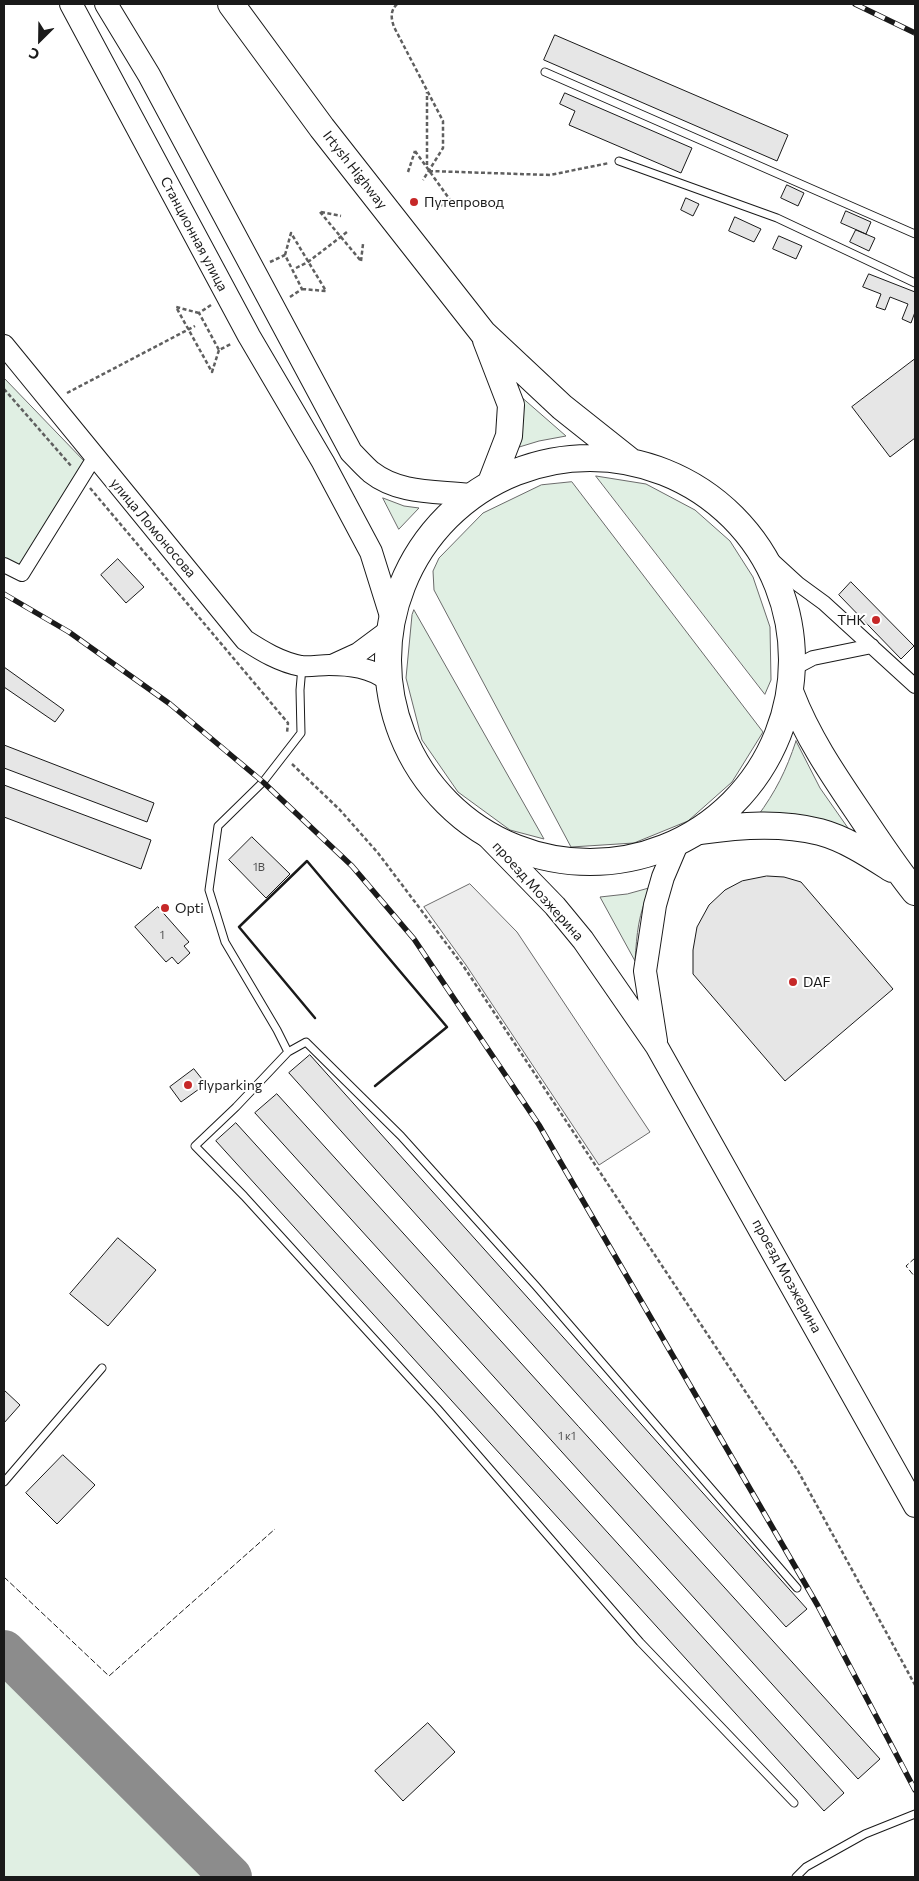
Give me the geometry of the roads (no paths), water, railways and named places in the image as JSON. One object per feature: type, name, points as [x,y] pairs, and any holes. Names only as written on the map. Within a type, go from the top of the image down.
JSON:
[{"type":"highway","name":"Irtysh Highway","points":[[231,4],[322,128],[483,333]]},
{"type":"highway","points":[[483,333],[562,407],[630,461]]},
{"type":"highway","points":[[483,333],[511,405],[509,436],[492,480]]},
{"type":"highway","points":[[567,458],[630,461],[682,479],[726,509],[762,551],[782,596],[791,627],[794,668],[791,694],[780,735],[760,772],[733,805],[700,831],[677,844],[630,859],[580,863],[531,854],[485,834],[448,805],[418,769],[398,726],[388,681],[387,655],[390,623],[404,578],[424,543],[450,512],[469,495],[492,480],[567,458]]},
{"type":"highway","points":[[791,694],[798,714],[820,755],[907,882]]},
{"type":"highway","points":[[700,831],[732,826],[782,826],[821,832],[858,848],[907,882]]},
{"type":"main road","name":"Станционная улица","points":[[71,4],[226,295],[323,462],[371,552],[390,623]]},
{"type":"main road","points":[[106,4],[149,75],[274,307],[332,420],[351,452],[371,472],[392,485],[412,491],[469,495]]},
{"type":"main road","name":"проезд Мозжерина","points":[[485,834],[555,906],[583,940],[657,1047],[915,1506]]},
{"type":"main road","name":"проезд Мозжерина","points":[[657,1047],[645,971],[655,905],[663,877],[677,844]]},
{"type":"street","name":"улица Ломоносова","points":[[4,345],[94,458],[245,640],[271,656],[302,666],[330,665]]},
{"type":"street","points":[[4,565],[22,574],[94,458]]},
{"type":"street","points":[[762,551],[798,584],[824,603],[915,686]]},
{"type":"street","points":[[330,665],[358,653],[390,623]]},
{"type":"street","points":[[794,668],[813,658],[872,646]]},
{"type":"street","points":[[330,665],[360,668],[382,676],[388,681]]},
{"type":"lane","points":[[546,72],[915,234]]},
{"type":"lane","points":[[619,161],[777,218],[915,283]]},
{"type":"lane","points":[[288,1052],[225,942],[209,890],[218,826],[263,782],[301,733],[300,690],[302,666]]},
{"type":"lane","points":[[794,1803],[640,1642],[437,1408],[244,1196],[195,1146],[236,1107],[288,1052],[306,1042],[401,1136],[536,1286],[797,1588]]},
{"type":"lane","points":[[4,1482],[102,1368]]},
{"type":"lane","points":[[796,1877],[806,1867],[865,1834],[915,1814]]},
{"type":"railway","points":[[855,4],[915,33]]},
{"type":"railway","points":[[4,594],[69,632],[170,704],[263,782],[352,866],[414,939],[539,1125],[818,1606],[915,1790]]},
{"type":"place","name":"Путепровод","points":[[414,202]]},
{"type":"place","name":"ТНК","points":[[876,620]]},
{"type":"place","name":"Opti","points":[[165,908]]},
{"type":"place","name":"DAF","points":[[793,982]]},
{"type":"place","name":"flyparking","points":[[188,1085]]}]
